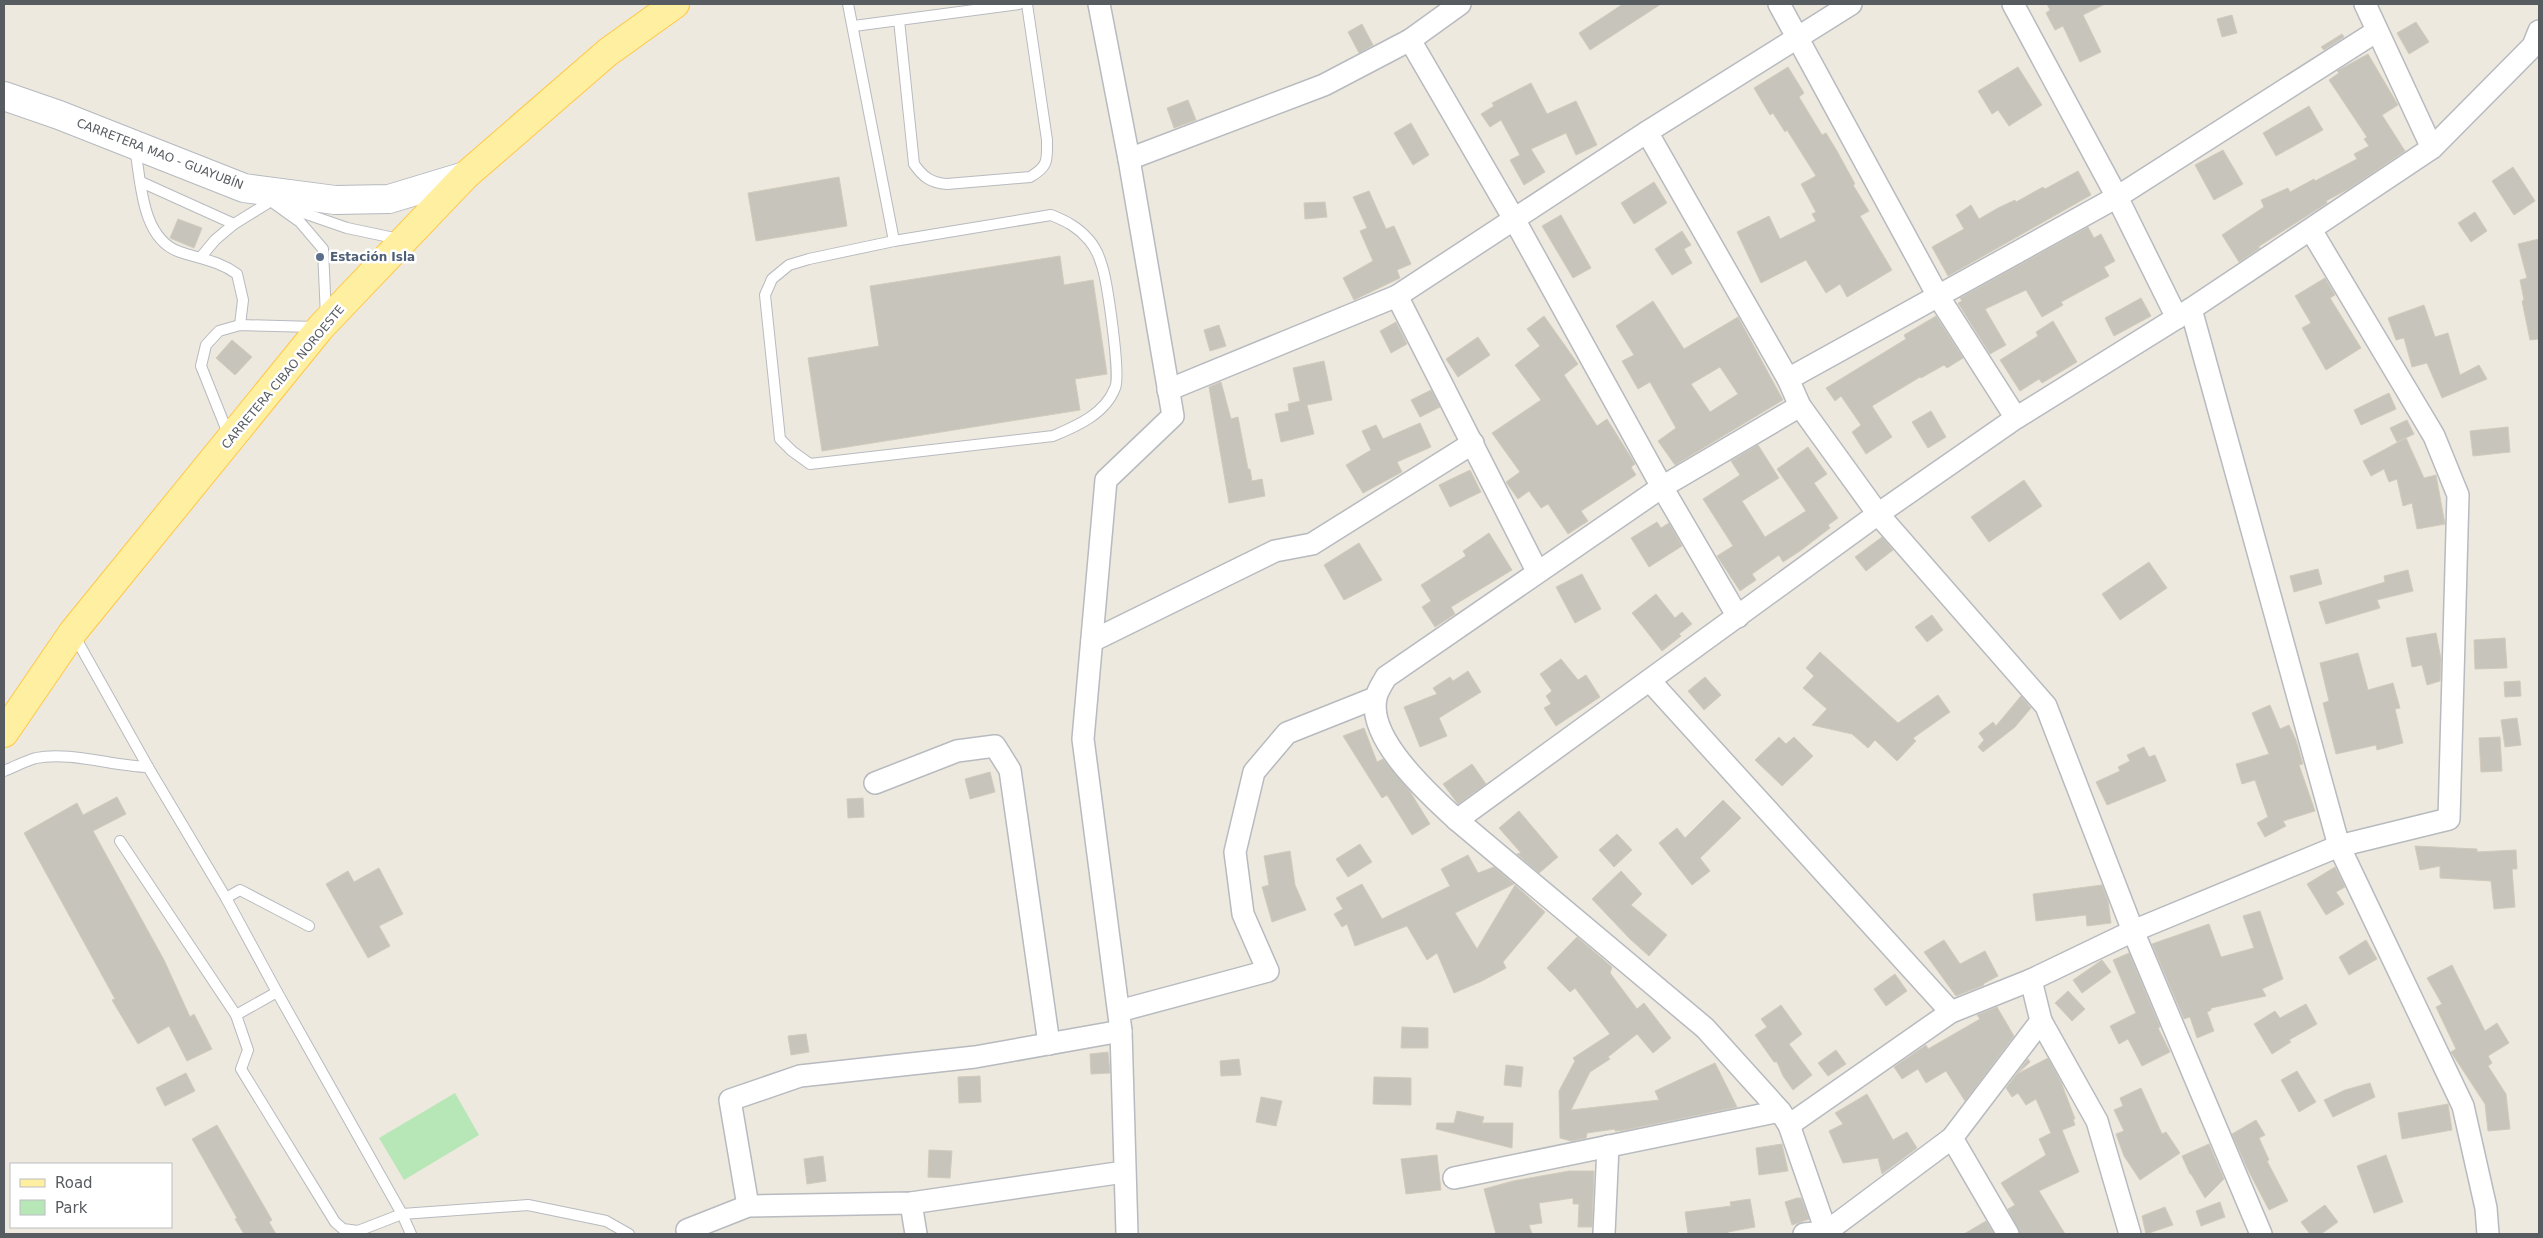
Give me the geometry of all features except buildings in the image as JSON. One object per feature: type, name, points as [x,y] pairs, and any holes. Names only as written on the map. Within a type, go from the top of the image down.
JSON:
[{"type":"main road","name":"CARRETERA CIBAO NOROESTE","points":[[4,733],[73,632],[324,325],[465,176],[608,52],[675,4]]},
{"type":"main road","name":"CARRETERA MAO - GUAYUBÍN","points":[[4,96],[135,144],[244,188],[277,197],[335,200],[389,199],[465,176]]},
{"type":"street","points":[[1098,4],[1129,159],[1173,416],[1106,480],[1083,739],[1120,1021],[1127,1234]]},
{"type":"street","points":[[1129,159],[1324,85],[1410,40],[1460,4]]},
{"type":"street","points":[[1779,4],[1938,296],[2016,418]]},
{"type":"street","points":[[1168,390],[1397,296],[1647,132],[1851,4]]},
{"type":"street","points":[[2013,4],[2117,197],[2184,313],[2339,846],[2463,1106],[2486,1208],[2488,1234]]},
{"type":"street","points":[[2365,4],[2432,148]]},
{"type":"street","points":[[1788,378],[2117,197],[2377,31]]},
{"type":"street","points":[[1457,820],[1878,514],[2016,418],[2184,313],[2432,148],[2533,46],[2539,31]]},
{"type":"street","points":[[1410,40],[1514,220],[1662,487],[1738,617]]},
{"type":"street","points":[[1647,132],[1788,378],[1800,406],[1878,514],[2046,706],[2133,931],[2261,1234]]},
{"type":"street","points":[[1454,1178],[1608,1146],[1785,1118],[1951,1012],[2032,980],[2133,931],[2339,846],[2448,819],[2458,495],[2434,436],[2311,230]]},
{"type":"street","points":[[1397,296],[1537,571]]},
{"type":"street","points":[[1800,406],[1662,487],[1537,571],[1386,677],[1376,698],[1377,723],[1395,756],[1420,786],[1457,820],[1705,1028],[1785,1118],[1826,1233]]},
{"type":"street","points":[[1092,641],[1275,551],[1312,544],[1472,443]]},
{"type":"street","points":[[1650,680],[1951,1012]]},
{"type":"street","points":[[748,1206],[730,1100],[800,1076],[975,1056],[1049,1044],[1268,971],[1244,914],[1236,852],[1254,772],[1287,733],[1376,698]]},
{"type":"street","points":[[874,783],[957,751],[995,746],[1010,770],[1049,1044]]},
{"type":"street","points":[[2032,980],[2041,1021],[2097,1121],[2130,1234]]},
{"type":"street","points":[[1804,1234],[1826,1233],[1952,1138],[2041,1021]]},
{"type":"street","points":[[1952,1138],[2008,1234]]},
{"type":"street","points":[[1604,1234],[1608,1146]]},
{"type":"street","points":[[688,1234],[687,1230],[748,1206],[911,1203],[1124,1172]]},
{"type":"street","points":[[911,1203],[916,1234]]},
{"type":"lane","points":[[848,4],[854,26],[894,241]]},
{"type":"lane","points":[[854,26],[1019,4]]},
{"type":"lane","points":[[899,20],[914,164],[922,175],[934,183],[948,184],[1030,177],[1041,171],[1047,160],[1047,140],[1026,4]]},
{"type":"lane","points":[[135,144],[148,218],[159,240],[178,252],[224,264],[237,274],[243,300],[240,325]]},
{"type":"lane","points":[[141,182],[234,224]]},
{"type":"lane","points":[[201,257],[215,240],[234,224],[277,197]]},
{"type":"lane","points":[[277,197],[352,230],[405,240]]},
{"type":"lane","points":[[230,439],[201,366],[206,346],[219,331],[240,325],[324,325],[323,249],[277,197]]},
{"type":"lane","points":[[1051,215],[1073,224],[1089,240],[1102,264],[1118,368],[1116,388],[1100,410],[1078,425],[1053,436],[810,464],[792,452],[780,439],[765,296],[772,279],[790,265],[894,241],[1051,215]]},
{"type":"lane","points":[[73,632],[148,767],[226,898],[402,1214],[411,1234]]},
{"type":"lane","points":[[4,771],[36,758],[66,756],[122,766],[148,767]]},
{"type":"lane","points":[[120,841],[236,1016],[248,1050],[241,1070],[335,1222],[344,1229],[358,1231],[402,1214],[528,1206],[606,1221],[629,1234]]},
{"type":"lane","points":[[226,898],[240,890],[309,926]]},
{"type":"lane","points":[[236,1016],[277,992]]},
{"type":"green space","points":[[455,1093],[479,1135],[404,1180],[379,1138]]},
{"type":"place","name":"Estación Isla","points":[[320,257]]}]
